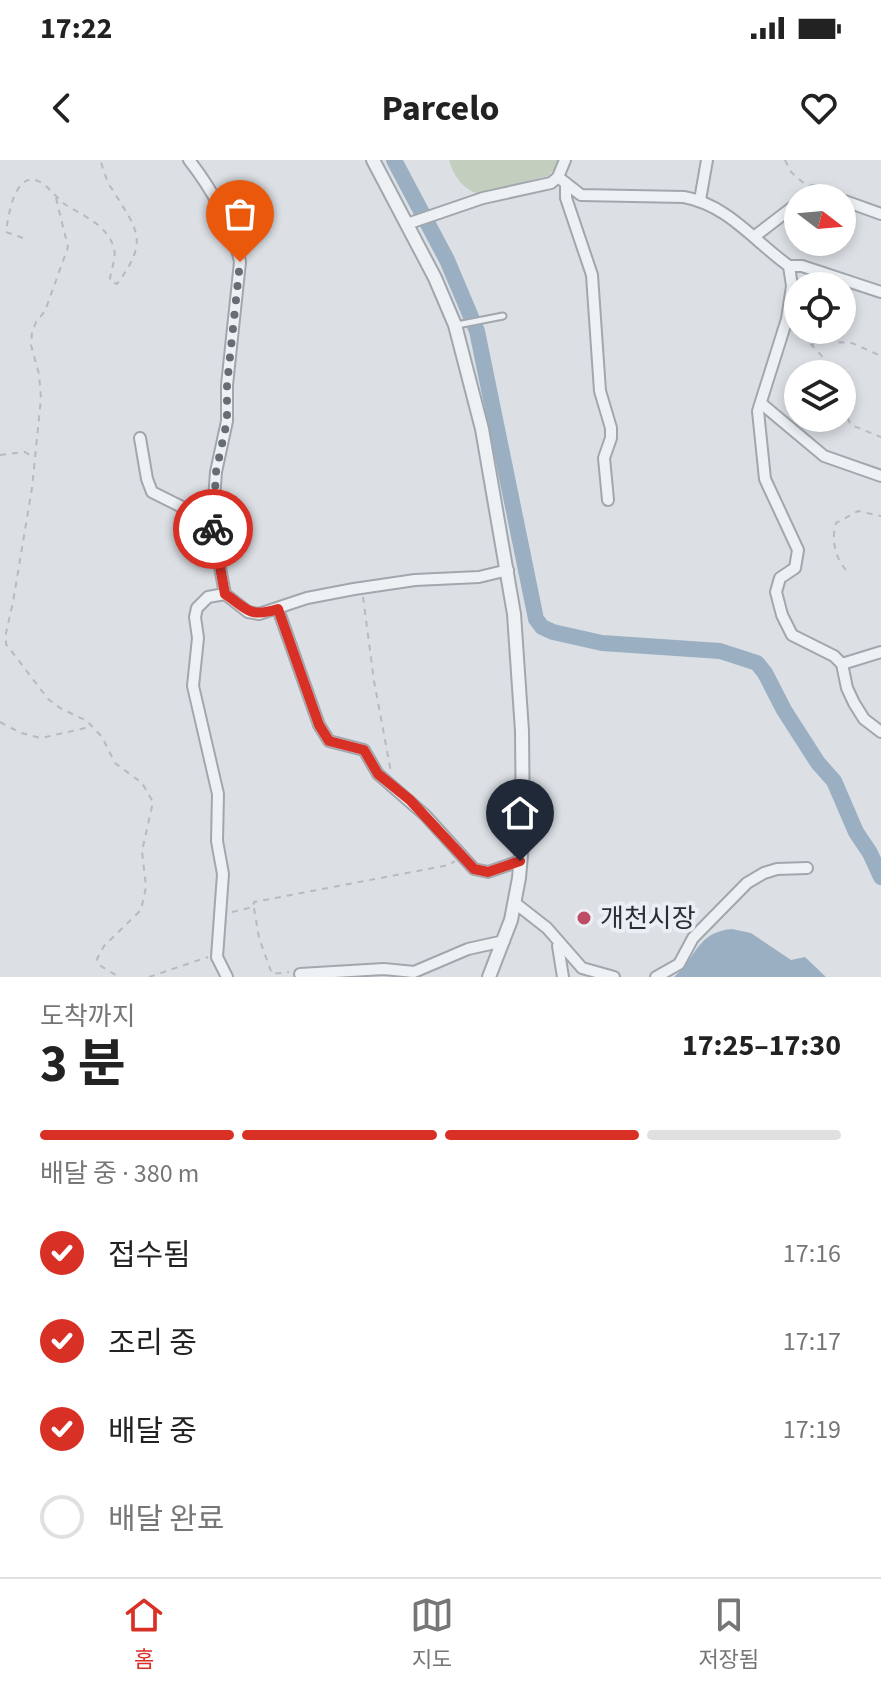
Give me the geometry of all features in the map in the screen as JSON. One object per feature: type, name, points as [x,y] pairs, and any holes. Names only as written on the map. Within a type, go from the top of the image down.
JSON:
[{"type":"street","points":[[189,160],[218,206],[240,262],[227,385],[227,421],[216,472],[213,529],[225,594],[248,612],[259,614],[307,598],[361,588],[415,580],[479,577],[508,570]]},
{"type":"street","points":[[373,160],[411,222],[459,324],[508,570],[518,645],[523,832],[515,903],[489,977]]},
{"type":"street","points":[[411,222],[483,198],[551,183],[558,177],[565,160]]},
{"type":"street","points":[[700,200],[707,160]]},
{"type":"street","points":[[558,177],[581,195],[700,200],[755,236],[789,266],[790,272]]},
{"type":"street","points":[[566,186],[566,198],[592,275],[598,376],[611,428],[604,458],[608,500]]},
{"type":"street","points":[[856,205],[881,214]]},
{"type":"street","points":[[755,236],[784,214]]},
{"type":"street","points":[[789,266],[802,266],[881,292]]},
{"type":"street","points":[[784,329],[758,411],[765,479],[798,550],[795,568],[776,584],[779,604],[792,635],[834,656],[842,664],[854,703],[864,719],[881,732]]},
{"type":"street","points":[[762,404],[824,456],[881,476]]},
{"type":"street","points":[[140,438],[152,492],[180,506],[199,524],[213,529]]},
{"type":"street","points":[[225,594],[208,597],[197,608],[198,638],[193,686],[218,794],[217,841],[223,874],[217,957],[227,977]]},
{"type":"street","points":[[278,609],[329,741],[364,750],[378,774],[425,815],[474,869],[488,872],[520,861]]},
{"type":"street","points":[[842,664],[881,652]]},
{"type":"street","points":[[656,977],[679,964],[693,938],[747,883],[777,869],[807,868]]},
{"type":"street","points":[[515,903],[547,928],[582,968],[614,977]]},
{"type":"street","points":[[557,940],[563,977]]},
{"type":"street","points":[[300,974],[384,969],[413,975],[468,949],[504,941]]},
{"type":"lane","points":[[459,324],[503,316]]},
{"type":"path","points":[[23,238],[6,232],[12,199],[21,186],[30,181],[40,181],[56,198],[105,232],[114,253],[110,281],[117,284],[134,255],[137,237],[131,218],[110,187],[100,160]]},
{"type":"path","points":[[785,160],[800,184]]},
{"type":"path","points":[[56,198],[68,247],[45,311],[32,333],[31,345],[41,386],[32,488],[6,644],[48,699],[87,721],[102,737],[115,763],[142,783],[153,802],[142,851],[146,887],[141,910],[104,946],[97,959],[99,965],[119,977]]},
{"type":"path","points":[[825,360],[811,346],[826,333],[835,342],[852,343],[881,356]]},
{"type":"path","points":[[856,427],[881,437]]},
{"type":"path","points":[[0,455],[25,452],[34,457]]},
{"type":"path","points":[[846,570],[839,562],[836,551],[833,532],[836,523],[858,511],[881,516]]},
{"type":"path","points":[[361,588],[394,787]]},
{"type":"path","points":[[0,722],[21,733],[41,738],[92,727]]},
{"type":"path","points":[[300,974],[295,971],[272,974],[259,938],[254,902],[449,865],[461,858]]},
{"type":"path","points":[[219,915],[253,907]]},
{"type":"path","points":[[149,977],[210,956],[217,957]]},
{"type":"green space","points":[[449,160],[562,160],[548,176],[479,194],[460,181]]},
{"type":"water","points":[[732,929],[751,933],[791,960],[805,957],[826,977],[674,977],[704,940],[720,931]]},
{"type":"waterway","points":[[394,160],[447,260],[477,331],[536,619],[542,627],[553,632],[602,643],[720,651],[757,663],[818,763],[834,781],[856,832],[881,877]]},
{"type":"way so far","points":[[213,529],[216,472],[227,421],[227,385],[240,262]]},
{"type":"place","name":"개천시장","points":[[584,918]]},
{"type":"route","points":[[213,529],[225,594],[248,612],[259,614],[278,609],[319,725],[329,741],[364,750],[378,774],[410,800],[474,869],[488,872],[520,861]]}]
